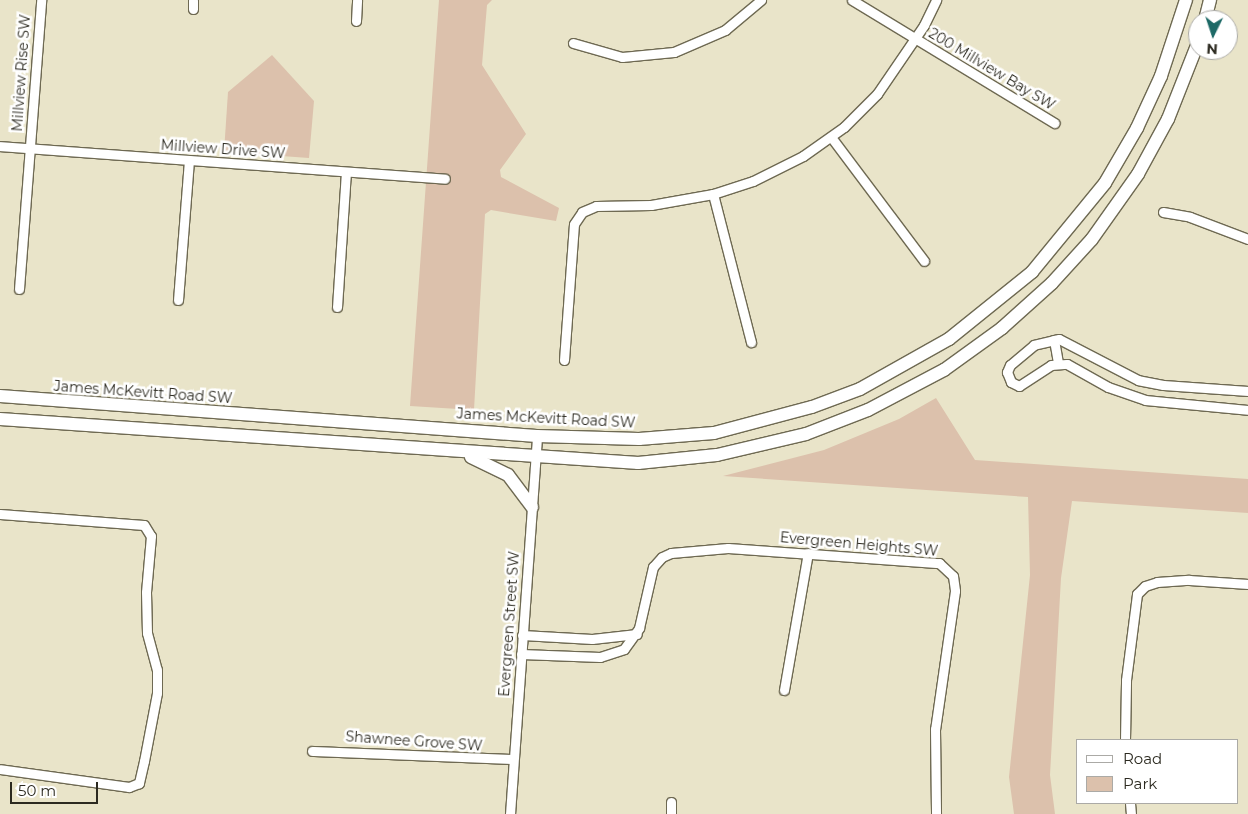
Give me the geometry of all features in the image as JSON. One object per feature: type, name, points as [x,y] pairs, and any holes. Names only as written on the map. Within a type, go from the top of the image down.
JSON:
[{"type":"main road","name":"James McKevitt Road SW","points":[[0,396],[537,436],[639,439],[723,431],[783,416],[860,389],[949,339],[1032,272],[1105,183],[1147,108],[1174,41],[1186,0]]},
{"type":"main road","points":[[0,419],[638,463],[747,449],[843,421],[944,370],[1024,309],[1092,239],[1148,157],[1177,98],[1192,60]]},
{"type":"main road","points":[[457,452],[508,475],[532,507]]},
{"type":"street","name":"Millview Rise SW","points":[[19,289],[41,0]]},
{"type":"street","points":[[356,21],[357,0]]},
{"type":"street","points":[[573,43],[622,57],[674,52],[725,30],[761,0]]},
{"type":"street","name":"200 Millview Bay SW","points":[[852,0],[1054,123]]},
{"type":"street","points":[[564,360],[574,224],[582,212],[596,206],[651,205],[713,194],[774,172],[831,137],[877,94],[915,38],[936,0]]},
{"type":"street","points":[[831,137],[924,261]]},
{"type":"street","name":"Millview Drive SW","points":[[0,146],[445,179]]},
{"type":"street","points":[[178,300],[189,160]]},
{"type":"street","points":[[337,307],[346,172]]},
{"type":"street","points":[[713,194],[750,342]]},
{"type":"street","points":[[1163,212],[1190,217],[1248,239]]},
{"type":"street","points":[[1054,340],[1058,363]]},
{"type":"street","points":[[1248,391],[1145,381],[1106,366],[1075,344],[1054,340],[1034,345],[1010,364],[1007,376],[1014,384],[1023,385],[1047,367],[1058,363],[1071,365],[1108,387],[1145,400],[1248,410]]},
{"type":"street","name":"Evergreen Street SW","points":[[510,814],[537,436]]},
{"type":"street","points":[[0,514],[144,525],[152,536],[146,592],[147,633],[157,670],[157,693],[139,782],[129,787],[0,769]]},
{"type":"street","name":"Evergreen Heights SW","points":[[637,634],[653,567],[662,557],[672,553],[728,548],[933,562],[944,565],[953,576],[953,620],[935,729],[936,814]]},
{"type":"street","points":[[784,690],[808,553]]},
{"type":"street","points":[[1125,739],[1126,680],[1137,594],[1145,586],[1157,582],[1189,580],[1248,584]]},
{"type":"street","points":[[522,635],[592,639],[637,634]]},
{"type":"street","points":[[521,654],[606,657],[624,649],[637,634]]},
{"type":"street","name":"Shawnee Grove SW","points":[[312,751],[514,759]]},
{"type":"street","points":[[671,802],[671,814]]},
{"type":"green space","points":[[439,0],[492,0],[487,5],[482,65],[526,134],[500,170],[501,177],[559,208],[556,221],[491,210],[485,214],[474,410],[410,406]]},
{"type":"green space","points":[[272,55],[314,101],[309,158],[224,152],[228,92]]},
{"type":"green space","points":[[936,398],[975,460],[1248,479],[1248,513],[1072,501],[1061,578],[1050,775],[1055,814],[1014,814],[1009,777],[1030,575],[1028,497],[723,476],[824,450],[899,419]]}]
